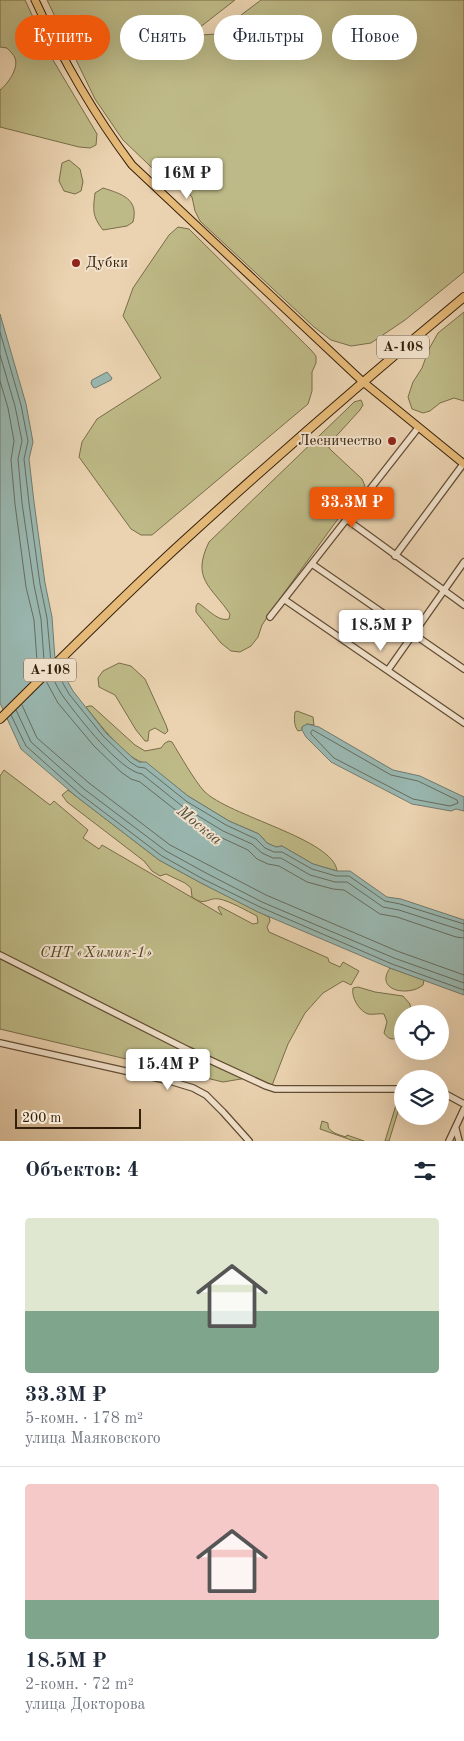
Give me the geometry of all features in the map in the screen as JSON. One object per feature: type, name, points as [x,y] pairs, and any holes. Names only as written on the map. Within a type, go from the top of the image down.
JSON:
[{"type":"highway","name":"А-108","points":[[0,719],[186,538],[362,381],[464,297]]},
{"type":"main road","points":[[35,0],[81,90],[132,164],[362,381],[418,428],[464,463]]},
{"type":"street","points":[[270,617],[418,428]]},
{"type":"street","points":[[395,556],[464,463]]},
{"type":"street","points":[[346,519],[464,605]]},
{"type":"street","points":[[388,670],[464,562]]},
{"type":"street","points":[[312,564],[464,669]]},
{"type":"street","points":[[285,600],[464,723]]},
{"type":"street","points":[[0,955],[188,1050],[266,1086],[275,1089],[394,1089]]},
{"type":"street","points":[[0,1043],[170,1081],[193,1088],[211,1100],[249,1141]]},
{"type":"street","points":[[449,1096],[464,1104]]},
{"type":"street","points":[[449,1141],[464,1109]]},
{"type":"street","points":[[456,1128],[459,1141]]},
{"type":"green space","points":[[0,0],[25,0],[32,15],[15,15],[15,58],[7,48],[0,47]]},
{"type":"green space","points":[[47,0],[235,0],[204,24],[204,15],[120,15],[120,60],[204,60],[204,35],[214,34],[214,60],[322,60],[322,15],[241,15],[261,0],[464,0],[464,272],[405,320],[371,343],[351,346],[331,340],[314,327],[200,221],[195,211],[192,197],[186,191],[173,188],[123,140],[95,99],[76,60],[110,60],[110,15],[54,15]]},
{"type":"green space","points":[[16,60],[53,60],[97,134],[96,145],[90,148],[79,147],[0,127],[0,90],[12,76]]},
{"type":"green space","points":[[69,160],[80,169],[83,182],[81,191],[75,194],[64,191],[59,181],[62,163]]},
{"type":"green space","points":[[103,188],[122,195],[131,203],[134,208],[133,222],[127,226],[103,230],[95,217],[94,208],[95,193]]},
{"type":"green space","points":[[178,227],[189,229],[311,350],[316,356],[316,363],[312,372],[312,391],[308,404],[152,535],[141,535],[131,529],[79,457],[82,442],[97,419],[161,378],[123,316],[133,288],[169,235]]},
{"type":"green space","points":[[464,312],[464,401],[454,398],[440,403],[430,411],[423,413],[412,409],[408,397],[429,349],[438,333]]},
{"type":"green space","points":[[361,400],[363,405],[360,410],[329,444],[329,448],[362,479],[365,486],[360,495],[343,512],[276,604],[251,646],[240,652],[231,651],[221,643],[196,612],[198,603],[221,619],[229,619],[230,614],[210,589],[203,574],[202,565],[209,542],[354,402]]},
{"type":"green space","points":[[119,663],[131,666],[145,679],[166,725],[168,731],[165,734],[155,728],[149,731],[148,741],[145,741],[136,730],[115,695],[99,687],[98,678],[103,671]]},
{"type":"green space","points":[[92,706],[135,745],[145,751],[161,748],[165,743],[172,742],[204,791],[234,810],[300,838],[331,859],[337,871],[313,864],[282,846],[276,847],[267,843],[259,834],[229,821],[188,796],[146,763],[139,761],[122,749],[86,707]]},
{"type":"green space","points":[[295,712],[313,717],[314,725],[307,724],[302,727],[302,730],[298,731],[294,720]]},
{"type":"green space","name":"СНТ «Химик-1»","points":[[4,770],[50,805],[54,801],[88,830],[83,838],[99,849],[102,845],[195,899],[192,897],[191,888],[185,883],[166,874],[160,876],[152,871],[144,861],[67,802],[62,795],[68,790],[159,860],[269,917],[270,921],[267,927],[269,932],[328,958],[329,962],[340,967],[343,962],[359,971],[351,985],[343,981],[323,993],[305,1013],[288,1044],[271,1088],[247,1078],[223,1082],[0,1029],[0,776]],"holes":[[[219,899],[228,902],[257,916],[258,923],[253,924],[219,906],[218,908],[222,915],[196,900]]]},
{"type":"green space","points":[[390,968],[424,980],[423,985],[410,991],[395,990],[386,982],[386,976]]},
{"type":"green space","points":[[358,987],[375,992],[403,996],[410,1004],[394,1005],[394,1039],[389,1038],[384,1033],[387,1022],[384,1014],[368,1014],[359,1007],[354,999],[353,988]]},
{"type":"green space","points":[[394,1112],[394,1125],[389,1141],[385,1141]]},
{"type":"green space","points":[[322,1121],[328,1123],[329,1129],[336,1134],[346,1137],[347,1135],[364,1141],[354,1141],[320,1129]]},
{"type":"water","name":"Москва","points":[[0,314],[26,404],[33,442],[29,459],[45,583],[52,617],[55,659],[73,691],[106,733],[133,758],[139,762],[146,762],[188,796],[229,821],[259,834],[267,843],[276,847],[282,846],[313,864],[337,871],[350,871],[387,897],[401,899],[464,920],[464,995],[390,968],[258,912],[159,860],[77,797],[21,749],[0,703]]},
{"type":"water","points":[[107,372],[112,378],[111,380],[95,388],[93,387],[92,380]]},
{"type":"water","points":[[307,724],[319,727],[393,770],[420,776],[464,797],[464,811],[456,809],[451,811],[412,804],[331,762],[306,737],[302,727]]},
{"type":"place","name":"Дубки","points":[[76,263]]},
{"type":"place","name":"Лесничество","points":[[392,441]]}]
